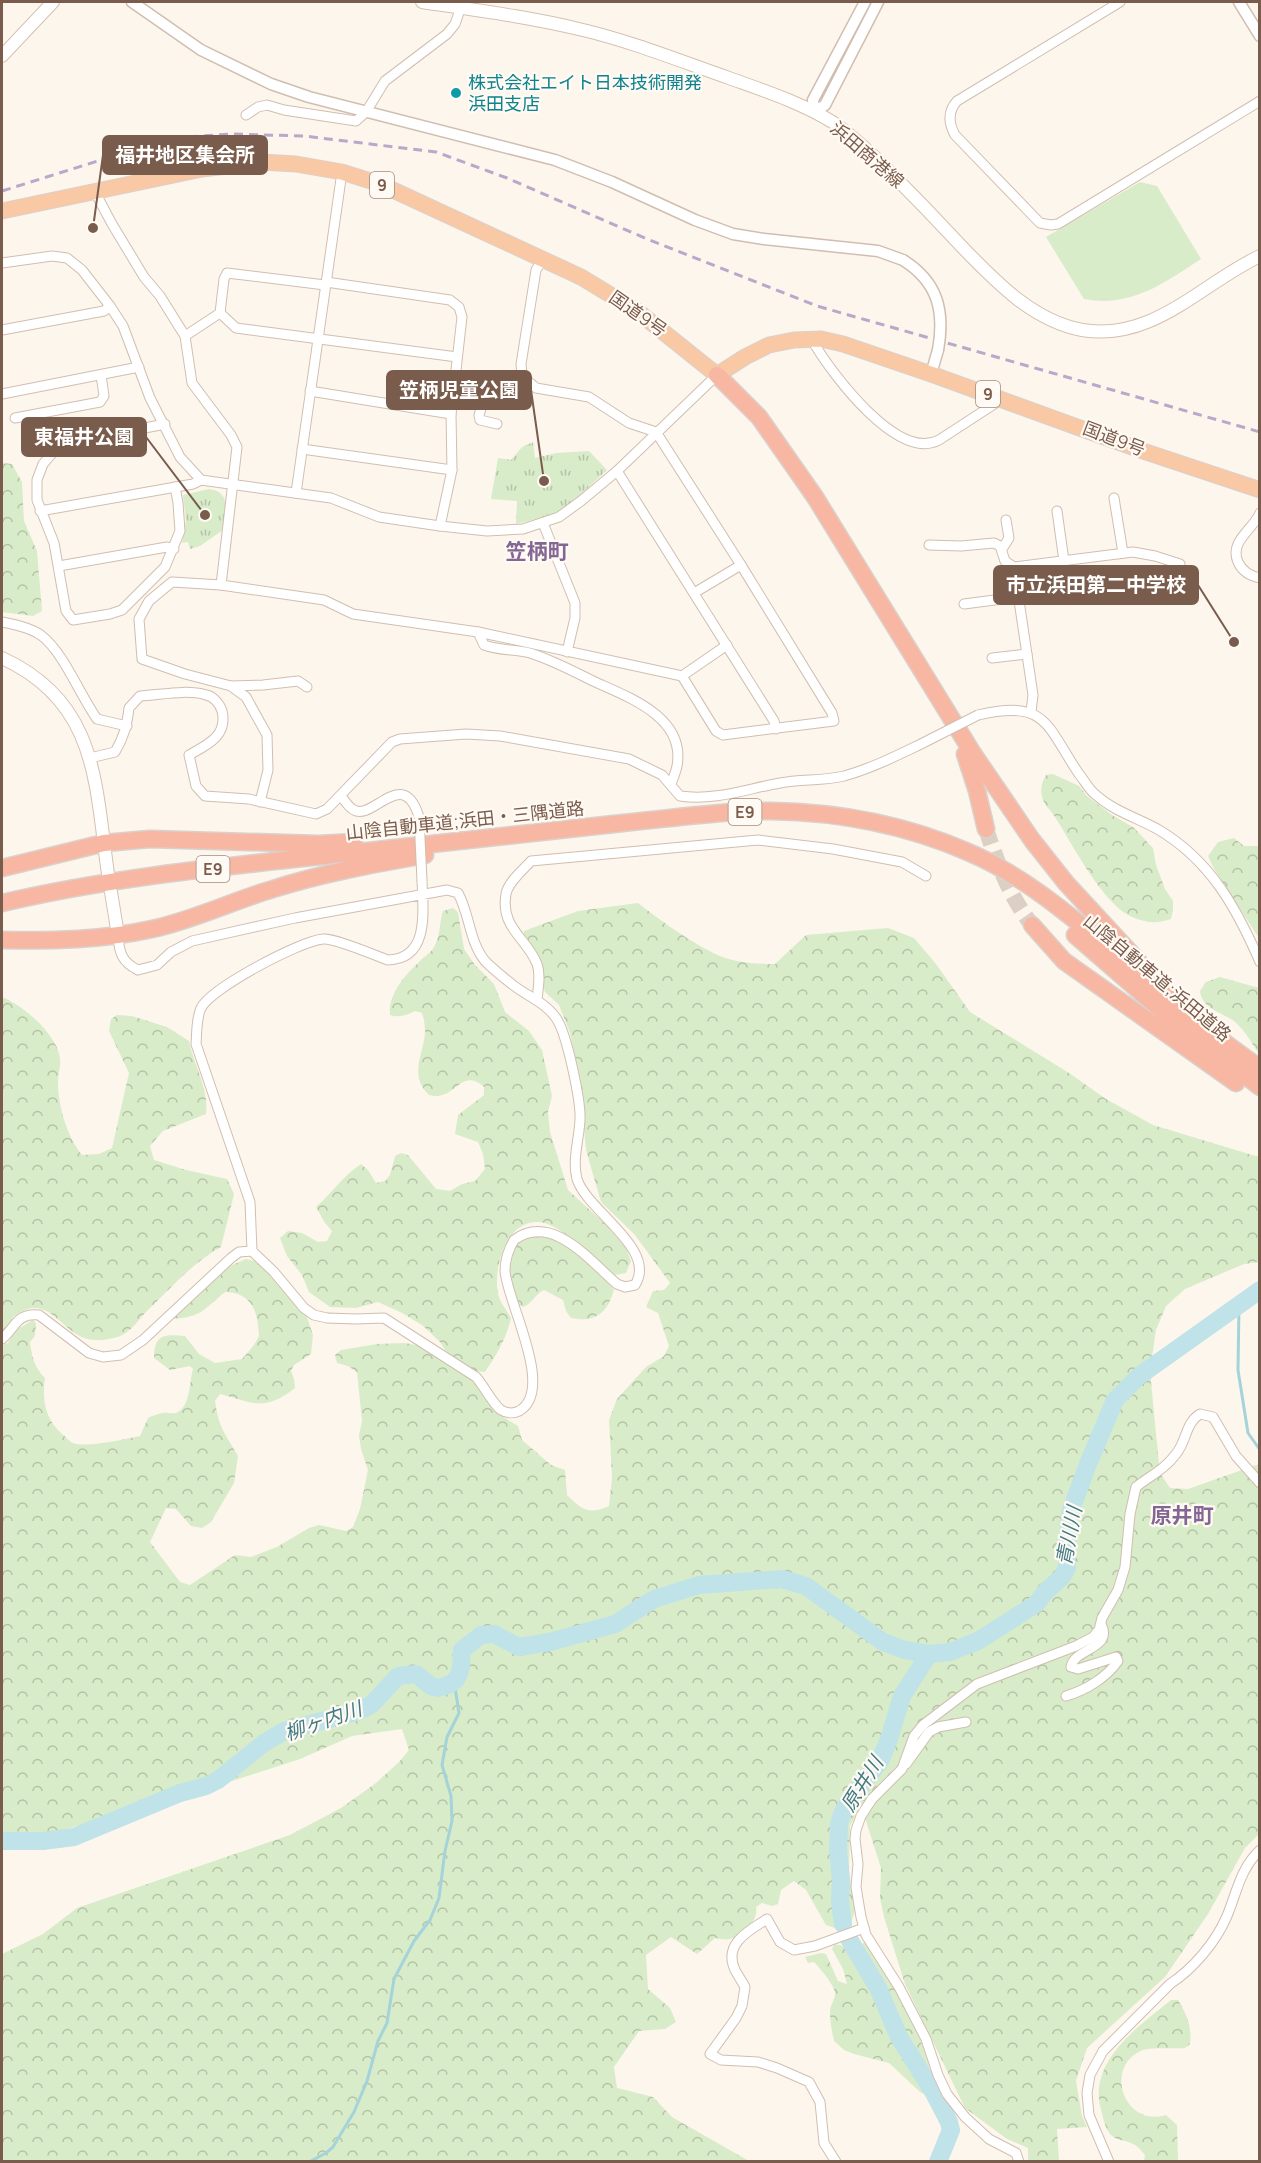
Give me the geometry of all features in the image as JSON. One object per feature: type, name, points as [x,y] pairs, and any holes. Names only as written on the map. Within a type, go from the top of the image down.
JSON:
[{"type":"highway","name":"国道9号","points":[[2,211],[202,169],[261,162],[296,164],[342,172],[380,184],[581,278],[638,312],[717,375],[745,357],[770,345],[794,340],[821,339],[843,344],[931,374],[1143,451],[1260,490]]},
{"type":"highway","points":[[717,375],[759,417],[778,442],[815,496],[1001,796],[1066,883],[1162,987],[1204,1026]]},
{"type":"highway","points":[[943,703],[969,763],[986,828]]},
{"type":"highway","name":"山陰自動車道;浜田・三隅道路","points":[[2,903],[64,890],[165,875],[555,830],[734,812],[771,811],[840,816],[932,838],[1033,894]]},
{"type":"highway","points":[[2,940],[79,939],[151,930],[188,920],[271,889],[324,874],[555,830]]},
{"type":"highway","points":[[2,868],[46,855],[104,843],[150,838],[319,844],[382,840],[426,844]]},
{"type":"highway","name":"山陰自動車道;浜田道路","points":[[1033,894],[1077,922],[1204,1026],[1260,1068]]},
{"type":"highway","name":"山陰自動車道;浜田道路","points":[[1033,894],[1065,926],[1168,1016],[1260,1087]]},
{"type":"highway","points":[[1032,925],[1064,961],[1260,1098]]},
{"type":"main road","points":[[2,56],[53,2]]},
{"type":"main road","name":"浜田商港線","points":[[422,2],[538,20],[636,45],[814,112],[836,124],[861,144],[989,275],[1025,305],[1054,322],[1083,330],[1110,330],[1140,326],[1168,314],[1224,276],[1260,256]]},
{"type":"main road","points":[[2,658],[53,692],[81,732],[90,758],[108,874]]},
{"type":"main road","points":[[111,892],[118,935]]},
{"type":"street","points":[[132,2],[201,50],[271,84],[366,112],[555,160],[612,182],[695,220],[734,234],[878,251],[903,260],[924,276],[936,295],[940,328],[938,350],[931,374]]},
{"type":"street","points":[[865,2],[813,100],[814,112],[825,105],[878,2]]},
{"type":"street","points":[[1120,2],[957,102],[951,111],[951,124],[956,135],[1040,223],[1051,225],[1065,220],[1260,101]]},
{"type":"street","points":[[1239,2],[1260,36]]},
{"type":"street","points":[[246,115],[258,107],[267,105],[356,122],[366,112],[385,81],[451,29],[455,24],[460,7]]},
{"type":"street","points":[[296,493],[342,172]]},
{"type":"street","points":[[95,192],[144,277],[160,296],[185,336],[192,383],[231,435],[237,447],[221,585]]},
{"type":"street","points":[[2,263],[52,256],[67,258],[82,270],[123,326],[150,398],[180,457],[201,480]]},
{"type":"street","points":[[307,687],[298,681],[231,686],[185,674],[142,659],[139,619],[149,601],[172,582],[221,585],[324,600],[353,614],[478,632],[682,676],[720,734],[834,721],[832,713],[741,565],[656,432],[629,423],[589,397],[536,388],[522,376],[520,364],[536,270],[543,259]]},
{"type":"street","points":[[185,336],[220,313],[224,279],[230,272],[450,300],[459,307],[462,317],[451,414],[452,470],[440,526]]},
{"type":"street","points":[[2,330],[104,311],[110,306]]},
{"type":"street","points":[[220,313],[236,328],[457,357]]},
{"type":"street","points":[[815,345],[825,363],[863,408],[890,430],[920,443],[934,443],[1002,399]]},
{"type":"street","points":[[2,394],[139,367]]},
{"type":"street","points":[[15,418],[100,402],[104,396],[101,375]]},
{"type":"street","points":[[40,511],[193,484],[201,480],[340,501],[379,517],[440,526],[499,531],[523,529],[543,523],[572,508],[617,471],[717,375]]},
{"type":"street","points":[[497,424],[480,420],[479,415],[485,396],[522,376]]},
{"type":"street","points":[[310,391],[451,414]]},
{"type":"street","points":[[165,424],[69,443],[55,450],[43,464],[37,480],[37,500],[54,543],[66,611],[73,620],[110,615],[122,610],[165,567],[180,531],[175,487]]},
{"type":"street","points":[[302,449],[452,470]]},
{"type":"street","points":[[617,471],[774,721],[776,729]]},
{"type":"street","points":[[1114,498],[1123,553]]},
{"type":"street","points":[[1057,511],[1064,561]]},
{"type":"street","points":[[1260,513],[1257,520],[1241,537],[1235,549],[1240,568],[1251,576],[1260,578]]},
{"type":"street","points":[[1002,549],[1009,538],[1006,520]]},
{"type":"street","points":[[543,523],[575,603],[575,618],[567,652]]},
{"type":"street","points":[[929,545],[961,546],[994,543],[1002,549],[1005,561],[1014,567],[1123,553],[1143,553],[1180,564]]},
{"type":"street","points":[[58,566],[167,547],[174,549]]},
{"type":"street","points":[[694,593],[741,565]]},
{"type":"street","points":[[1014,567],[1033,695],[1031,712]]},
{"type":"street","points":[[964,604],[1018,597]]},
{"type":"street","points":[[2,622],[41,635],[60,655],[85,702],[97,719],[127,726]]},
{"type":"street","points":[[478,632],[484,645],[497,650],[528,652],[643,704],[663,722],[674,737],[678,750],[677,766],[671,784]]},
{"type":"street","points":[[682,676],[727,645]]},
{"type":"street","points":[[992,658],[1027,654]]},
{"type":"street","points":[[231,686],[246,697],[267,735],[268,770],[260,802]]},
{"type":"street","points":[[90,758],[115,752],[127,726],[129,708],[140,696],[194,693],[209,695],[221,707],[223,720],[221,732],[213,741],[189,755],[196,786],[205,796],[260,802],[316,814],[327,809],[392,742],[400,739],[466,734],[500,736],[629,759],[662,775],[680,796],[714,797],[782,782],[822,780],[845,776],[921,744],[978,716],[999,711],[1031,712],[1049,725],[1093,793],[1111,808],[1160,830],[1194,856],[1227,895],[1260,962]]},
{"type":"street","points":[[118,935],[119,952],[126,964],[138,970],[157,964],[171,952],[192,941],[295,918],[423,895],[447,890],[458,894],[463,902],[476,947],[485,961],[513,986],[537,1000],[556,1018],[568,1047],[580,1107],[575,1160],[578,1181],[584,1192],[631,1246],[638,1260],[640,1277],[631,1287],[617,1284],[568,1241],[544,1231],[531,1232],[514,1240],[506,1258],[505,1271],[509,1292],[529,1351],[532,1382],[531,1393],[525,1405],[518,1412],[504,1412],[497,1407],[487,1389],[476,1377],[384,1318],[336,1319],[314,1316],[252,1251],[250,1202],[196,1044],[201,1007],[235,978],[300,945],[324,939],[388,960],[399,960],[420,940],[424,917],[423,895],[422,881],[419,817],[415,803],[405,797],[394,795],[385,798],[374,808],[362,812],[355,811],[340,796]]},
{"type":"street","points":[[537,1000],[538,965],[528,946],[513,932],[506,914],[506,894],[509,886],[531,861],[758,840],[833,849],[902,862],[926,876]]},
{"type":"street","points":[[2,1339],[18,1319],[29,1315],[39,1315],[89,1353],[102,1357],[121,1355],[143,1340],[231,1258],[239,1252],[252,1251]]},
{"type":"street","points":[[903,1766],[914,1736],[923,1725],[970,1688],[1076,1646],[1093,1637],[1099,1630],[1118,1590],[1125,1567],[1132,1499],[1136,1487],[1157,1474],[1175,1456],[1184,1442],[1193,1418],[1200,1414],[1213,1417],[1236,1456],[1260,1483]]},
{"type":"street","points":[[1066,1695],[1076,1693],[1092,1684],[1112,1669],[1118,1661],[1116,1657],[1078,1669],[1071,1667],[1073,1661],[1100,1642],[1104,1635],[1101,1624]]},
{"type":"street","points":[[966,1722],[938,1727],[929,1732],[908,1763],[872,1799],[861,1816],[856,1830],[858,1864],[856,1887],[864,1928],[873,1948],[904,1996],[926,2039],[947,2094],[965,2117],[989,2139],[1016,2152],[1019,2162]]},
{"type":"street","points":[[1109,2162],[1089,2115],[1088,2084],[1096,2062],[1111,2043],[1170,1984],[1178,1979],[1210,1944],[1223,1925],[1241,1874],[1260,1850]]},
{"type":"street","points":[[836,2162],[825,2143],[819,2097],[809,2082],[758,2062],[721,2060],[710,2054],[742,2006],[745,1987],[734,1968],[732,1950],[735,1943],[753,1928],[767,1919],[780,1942],[794,1950],[815,1946],[864,1928]]},
{"type":"green space","points":[[1140,182],[1157,186],[1201,259],[1160,285],[1132,297],[1101,301],[1084,299],[1046,237]]},
{"type":"green space","points":[[533,442],[535,458],[556,453],[589,451],[607,470],[569,505],[551,515],[516,524],[517,501],[491,499],[498,458],[511,460],[522,447]]},
{"type":"green space","points":[[2,463],[12,464],[22,482],[24,521],[37,551],[42,611],[33,616],[2,612]]},
{"type":"green space","points":[[209,489],[221,494],[226,504],[223,530],[200,546],[190,549],[188,542],[182,543],[186,521],[183,495]]},
{"type":"green space","points":[[1053,774],[1079,786],[1087,796],[1112,815],[1133,827],[1153,848],[1156,865],[1165,889],[1173,901],[1171,919],[1156,922],[1130,916],[1109,899],[1099,887],[1043,800],[1041,791],[1043,780],[1046,775]]},
{"type":"green space","points":[[1234,838],[1244,846],[1259,846],[1259,938],[1208,856],[1218,842]]},
{"type":"green space","points":[[638,903],[699,945],[727,958],[747,963],[775,964],[806,935],[888,928],[914,938],[936,964],[970,1012],[1069,1073],[1106,1099],[1153,1125],[1259,1157],[1259,1262],[1244,1264],[1185,1289],[1166,1306],[1156,1330],[1150,1371],[1160,1473],[1170,1488],[1188,1489],[1259,1464],[1259,1834],[1245,1848],[1208,1914],[1165,1977],[1087,2048],[1076,2081],[1082,2116],[1087,2127],[1057,2129],[1059,2161],[1028,2161],[1028,2148],[1007,2139],[965,2108],[905,1984],[880,1898],[881,1868],[866,1821],[859,1809],[850,1826],[849,1871],[855,1911],[851,1922],[838,1929],[826,1925],[806,1890],[794,1881],[781,1890],[778,1904],[772,1906],[762,1903],[756,1907],[752,1922],[735,1937],[715,1938],[697,1954],[671,1937],[646,1955],[648,1989],[670,2008],[676,2022],[665,2029],[639,2031],[614,2067],[617,2088],[653,2097],[672,2117],[749,2161],[2,2161],[2,1954],[43,1934],[77,1908],[290,1835],[341,1808],[376,1783],[409,1750],[402,1729],[352,1736],[300,1759],[192,1794],[2,1847],[2,1345],[8,1343],[14,1331],[33,1320],[36,1324],[35,1336],[30,1342],[36,1366],[45,1378],[44,1394],[48,1415],[56,1428],[72,1442],[96,1444],[140,1436],[148,1418],[181,1410],[189,1394],[193,1369],[190,1366],[170,1370],[154,1358],[156,1344],[162,1337],[185,1336],[199,1354],[215,1363],[242,1359],[254,1344],[259,1335],[255,1311],[249,1301],[239,1294],[225,1292],[197,1314],[173,1319],[223,1269],[246,1259],[260,1262],[306,1314],[313,1335],[311,1354],[294,1365],[291,1371],[295,1388],[284,1396],[267,1403],[250,1402],[220,1394],[215,1401],[221,1425],[238,1456],[234,1483],[211,1522],[202,1528],[191,1526],[176,1509],[166,1508],[150,1542],[180,1582],[190,1585],[235,1555],[251,1557],[277,1547],[309,1528],[319,1525],[346,1531],[353,1527],[360,1509],[368,1470],[359,1435],[362,1421],[357,1372],[337,1363],[335,1355],[341,1350],[377,1344],[405,1343],[426,1347],[481,1386],[500,1415],[518,1426],[522,1440],[551,1465],[565,1470],[567,1495],[577,1504],[586,1510],[609,1506],[612,1478],[609,1420],[617,1399],[646,1367],[664,1356],[669,1346],[658,1313],[646,1307],[653,1291],[664,1290],[670,1283],[635,1235],[601,1202],[586,1150],[579,1075],[570,1033],[559,1005],[545,992],[532,945],[524,938],[524,931],[578,911]]},
{"type":"green space","points":[[453,908],[458,912],[464,949],[475,965],[494,984],[505,1012],[529,1031],[542,1050],[552,1096],[548,1112],[550,1132],[568,1190],[604,1223],[626,1248],[631,1261],[626,1273],[615,1275],[568,1236],[548,1224],[528,1223],[518,1229],[504,1247],[497,1283],[501,1303],[511,1318],[501,1346],[485,1372],[475,1371],[447,1353],[440,1342],[422,1325],[378,1302],[356,1308],[330,1307],[309,1292],[302,1275],[287,1256],[280,1238],[288,1231],[302,1233],[318,1242],[327,1241],[332,1231],[316,1207],[361,1164],[376,1183],[385,1181],[390,1175],[395,1156],[401,1153],[408,1155],[436,1189],[450,1191],[462,1184],[475,1181],[485,1169],[483,1154],[478,1142],[455,1134],[458,1115],[484,1095],[484,1087],[471,1080],[446,1094],[429,1095],[419,1080],[418,1072],[425,1032],[422,1013],[415,1011],[403,1016],[390,1015],[392,1000],[398,986],[433,949],[438,938],[443,911]]},
{"type":"green space","points":[[1220,977],[1259,988],[1259,1054],[1239,1025],[1209,1007],[1202,997],[1200,991],[1206,982]]},
{"type":"green space","points":[[2,997],[29,1014],[53,1040],[60,1059],[58,1091],[62,1111],[72,1139],[82,1155],[99,1154],[112,1148],[129,1073],[109,1031],[111,1019],[117,1015],[132,1016],[167,1027],[189,1041],[203,1086],[206,1114],[163,1131],[150,1146],[154,1160],[227,1179],[234,1194],[221,1247],[191,1268],[130,1329],[118,1337],[100,1340],[85,1338],[74,1333],[47,1311],[38,1308],[26,1309],[13,1317],[11,1326],[2,1337]]},
{"type":"green space","points":[[535,1235],[557,1241],[576,1253],[610,1285],[614,1290],[604,1310],[587,1319],[571,1318],[563,1300],[544,1290],[526,1306],[518,1305],[509,1270],[510,1252],[522,1239]]},
{"type":"green space","points":[[865,1941],[898,1996],[919,2038],[932,2080],[933,2099],[920,2092],[889,2063],[844,2050],[834,2041],[830,2012],[835,1991],[820,1968],[814,1962],[808,1963],[805,1957],[826,1954],[838,1981],[847,1984],[843,1969],[832,1949],[834,1945],[842,1946],[856,1959],[861,1955],[861,1945]]},
{"type":"green space","points":[[1171,2000],[1178,2000],[1186,2016],[1190,2044],[1185,2048],[1143,2050],[1131,2058],[1124,2068],[1121,2081],[1123,2093],[1129,2104],[1139,2112],[1151,2117],[1166,2115],[1177,2125],[1178,2161],[1144,2161],[1145,2155],[1138,2147],[1113,2137],[1107,2129],[1099,2095],[1101,2078],[1108,2062],[1130,2034]]},
{"type":"waterway","name":"柳ヶ内川","points":[[2,1841],[43,1841],[74,1837],[180,1793],[206,1786],[218,1780],[264,1743],[284,1731],[359,1711],[372,1704],[398,1676],[416,1674],[436,1688],[451,1684],[460,1671],[462,1650],[481,1635],[494,1634],[519,1647],[550,1642],[615,1624],[654,1599],[699,1585],[782,1579],[806,1586],[883,1642],[905,1650],[929,1654],[950,1652],[978,1641],[1036,1604],[1046,1591],[1062,1577],[1067,1568],[1071,1510],[1115,1400],[1139,1376],[1260,1290]]},
{"type":"waterway","points":[[1239,1305],[1238,1370],[1248,1433],[1260,1450]]},
{"type":"waterway","name":"原井川","points":[[843,1924],[838,1850],[839,1824],[842,1814],[849,1801],[880,1761],[902,1696],[929,1654]]},
{"type":"waterway","points":[[309,2162],[333,2147],[354,2112],[367,2081],[378,2041],[387,2023],[394,1979],[414,1941],[430,1920],[439,1898],[445,1851],[452,1821],[451,1796],[442,1765],[447,1737],[459,1713],[454,1681]]},
{"type":"waterway","name":"原井川","points":[[849,1939],[878,1988],[899,2037],[949,2122],[951,2130],[938,2162]]},
{"type":"tunnel","points":[[986,829],[1011,891],[1032,925]]},
{"type":"railway","points":[[2,191],[136,149],[186,137],[230,134],[304,136],[436,152],[507,178],[647,239],[817,306],[1260,432]]},
{"type":"place","name":"株式会社エイト日本技術開発 浜田支店","points":[[456,93]]},
{"type":"place","name":"福井地区集会所","points":[[93,228]]},
{"type":"place","name":"笠柄児童公園","points":[[544,481]]},
{"type":"place","name":"東福井公園","points":[[205,515]]},
{"type":"place","name":"市立浜田第二中学校","points":[[1234,642]]},
{"type":"district","name":"笠柄町","points":[[537,552]]},
{"type":"district","name":"原井町","points":[[1182,1516]]},
{"type":"water label","name":"青川川","points":[[1069,1536]]}]
